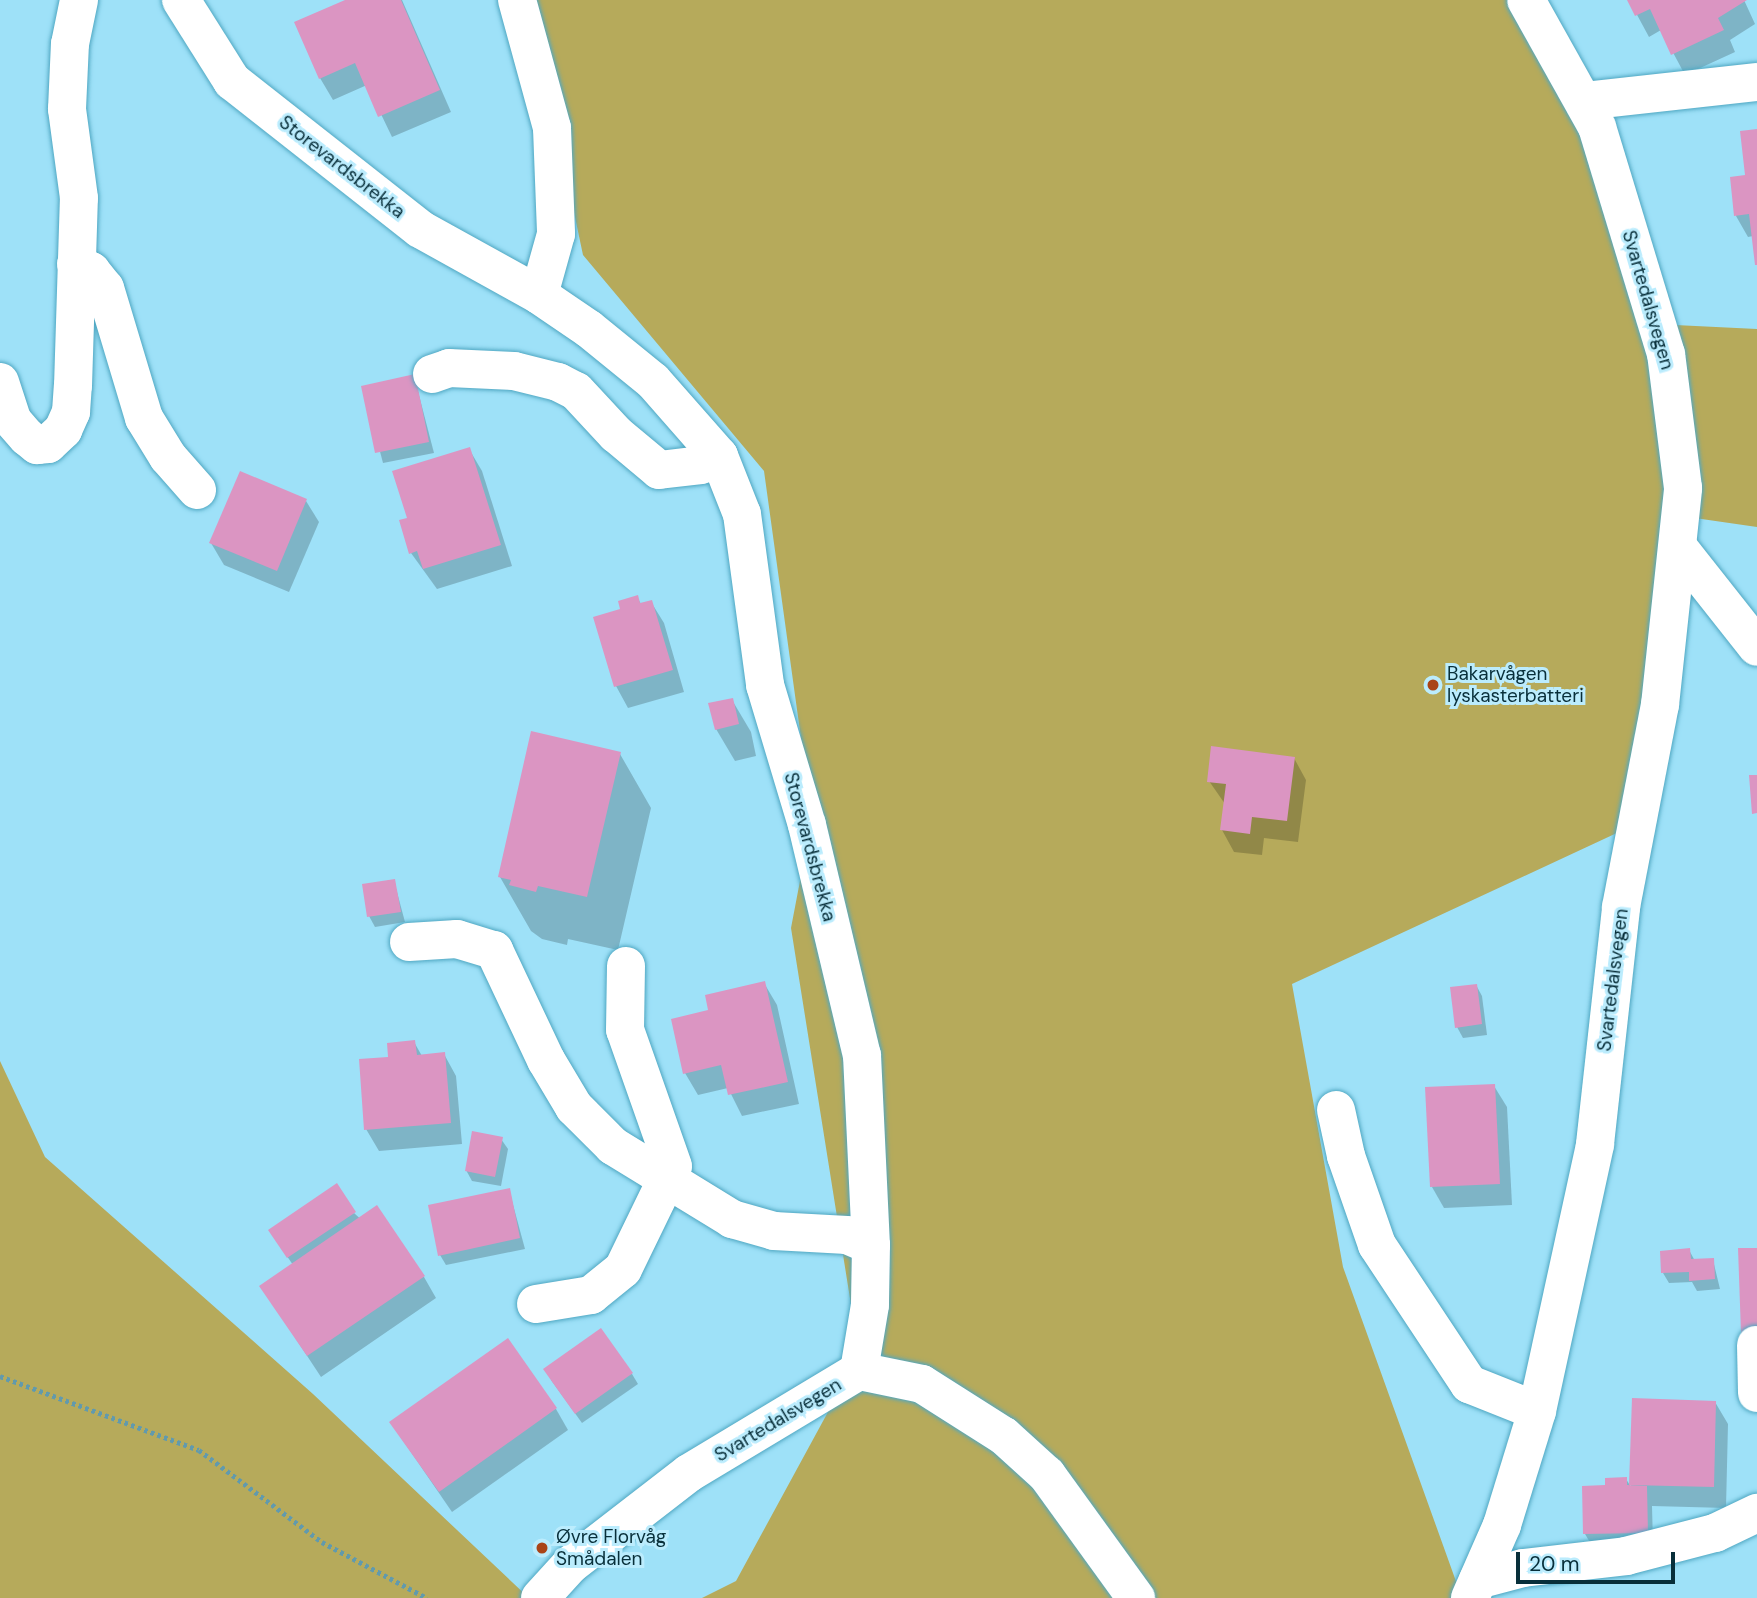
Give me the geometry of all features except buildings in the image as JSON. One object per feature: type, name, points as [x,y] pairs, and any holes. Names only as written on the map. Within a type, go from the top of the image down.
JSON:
[{"type":"street","points":[[0,382],[12,420],[27,438],[37,445],[48,444],[62,430],[73,386],[79,198],[67,109],[70,44],[79,0]]},
{"type":"street","name":"Storevardsbrekka","points":[[181,0],[210,52],[232,80],[420,229],[539,295],[653,381],[719,456],[742,513],[765,685],[807,825],[862,1055],[871,1245],[870,1305],[859,1371]]},
{"type":"street","points":[[517,0],[552,128],[556,234],[539,295]]},
{"type":"street","name":"Svartedalsvegen","points":[[1482,1592],[1537,1411],[1595,1144],[1621,908],[1660,705],[1678,547],[1681,450],[1666,354],[1597,127],[1526,0]]},
{"type":"street","points":[[1584,101],[1757,82]]},
{"type":"street","points":[[76,264],[91,271],[105,288],[144,418],[168,457],[197,490]]},
{"type":"street","points":[[432,374],[449,368],[514,372],[558,382],[576,391],[616,434],[659,470],[701,465],[719,456]]},
{"type":"street","points":[[1678,547],[1757,647]]},
{"type":"street","points":[[409,942],[457,939],[494,950],[546,1060],[574,1107],[613,1146],[668,1182],[751,1226],[846,1235],[871,1245]]},
{"type":"street","points":[[536,1304],[571,1301],[603,1288],[623,1269],[668,1182],[673,1166],[625,1030],[626,966]]},
{"type":"street","points":[[1336,1110],[1346,1156],[1377,1245],[1469,1384],[1537,1411]]},
{"type":"street","points":[[1756,1345],[1757,1393]]},
{"type":"street","name":"Svartedalsvegen","points":[[540,1598],[569,1565],[689,1473],[859,1371],[922,1384],[1004,1436],[1047,1475],[1136,1598]]},
{"type":"street","name":"Svartedalsvegen","points":[[1482,1592],[1523,1568],[1626,1556],[1715,1533],[1757,1513]]},
{"type":"path","points":[[0,1376],[199,1450],[322,1542],[427,1598]]},
{"type":"shaded area","points":[[529,0],[1541,0],[1675,325],[1757,329],[1757,527],[1674,515],[1619,832],[1292,984],[1343,1267],[1462,1598],[702,1598],[736,1581],[859,1355],[791,928],[812,818],[764,471],[583,255]]},
{"type":"shaded area","points":[[0,1061],[45,1157],[313,1394],[529,1598],[0,1598]]},
{"type":"place","name":"Bakarvågen lyskasterbatteri","points":[[1433,685]]},
{"type":"place","name":"Øvre Florvåg Smådalen","points":[[542,1548]]}]
